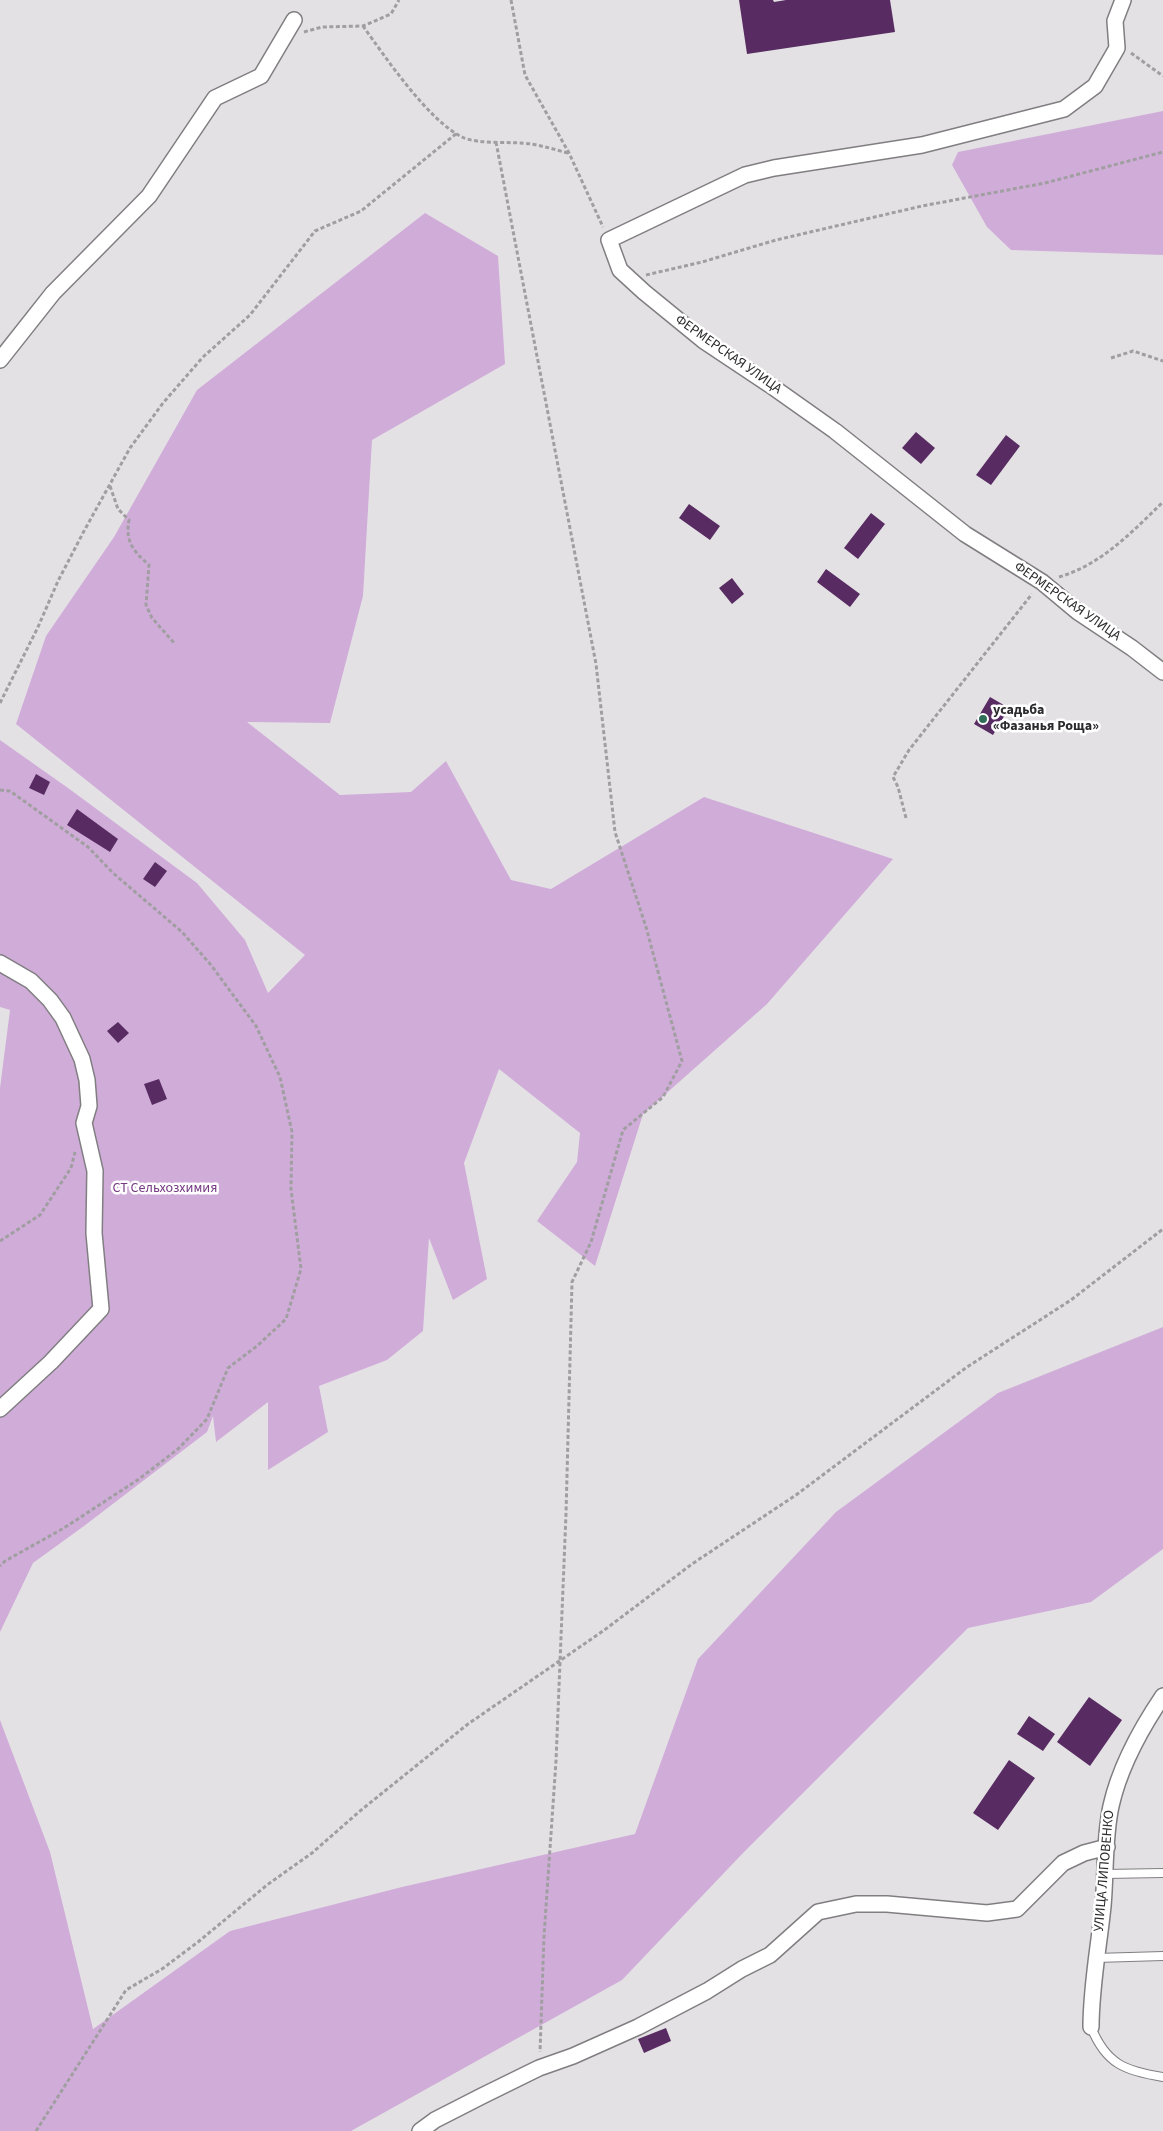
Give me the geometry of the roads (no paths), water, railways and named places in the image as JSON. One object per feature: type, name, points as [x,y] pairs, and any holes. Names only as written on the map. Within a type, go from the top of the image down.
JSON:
[{"type":"street","name":"ФЕРМЕРСКАЯ УЛИЦА","points":[[1123,0],[1115,21],[1117,48],[1095,86],[1064,109],[922,145],[774,168],[745,175],[609,240],[620,270],[704,341],[835,431],[965,534],[1042,582],[1078,612],[1132,648],[1163,672]]},
{"type":"street","points":[[0,360],[53,293],[149,196],[215,98],[261,76],[296,28]]},
{"type":"street","points":[[0,963],[32,981],[50,1000],[63,1018],[82,1059],[87,1080],[89,1106],[84,1123],[95,1171],[94,1233],[101,1309],[51,1362],[0,1409]]},
{"type":"street","name":"УЛИЦА ЛИПОВЕНКО","points":[[1091,2027],[1091,2003],[1111,1807],[1119,1781],[1140,1732],[1163,1696]]},
{"type":"street","points":[[420,2131],[435,2120],[539,2068],[573,2056],[638,2027],[707,1991],[742,1969],[770,1955],[818,1912],[856,1904],[887,1904],[988,1913],[1017,1909],[1063,1863],[1107,1847]]},
{"type":"lane","points":[[1105,1874],[1163,1873]]},
{"type":"lane","points":[[1096,1958],[1163,1956]]},
{"type":"lane","points":[[1091,2027],[1098,2044],[1122,2068],[1140,2074],[1163,2077]]},
{"type":"place","name":"усадьба «Фазанья Роща»","points":[[983,719]]},
{"type":"park label","name":"СТ Сельхозхимия","points":[[165,1189]]}]
